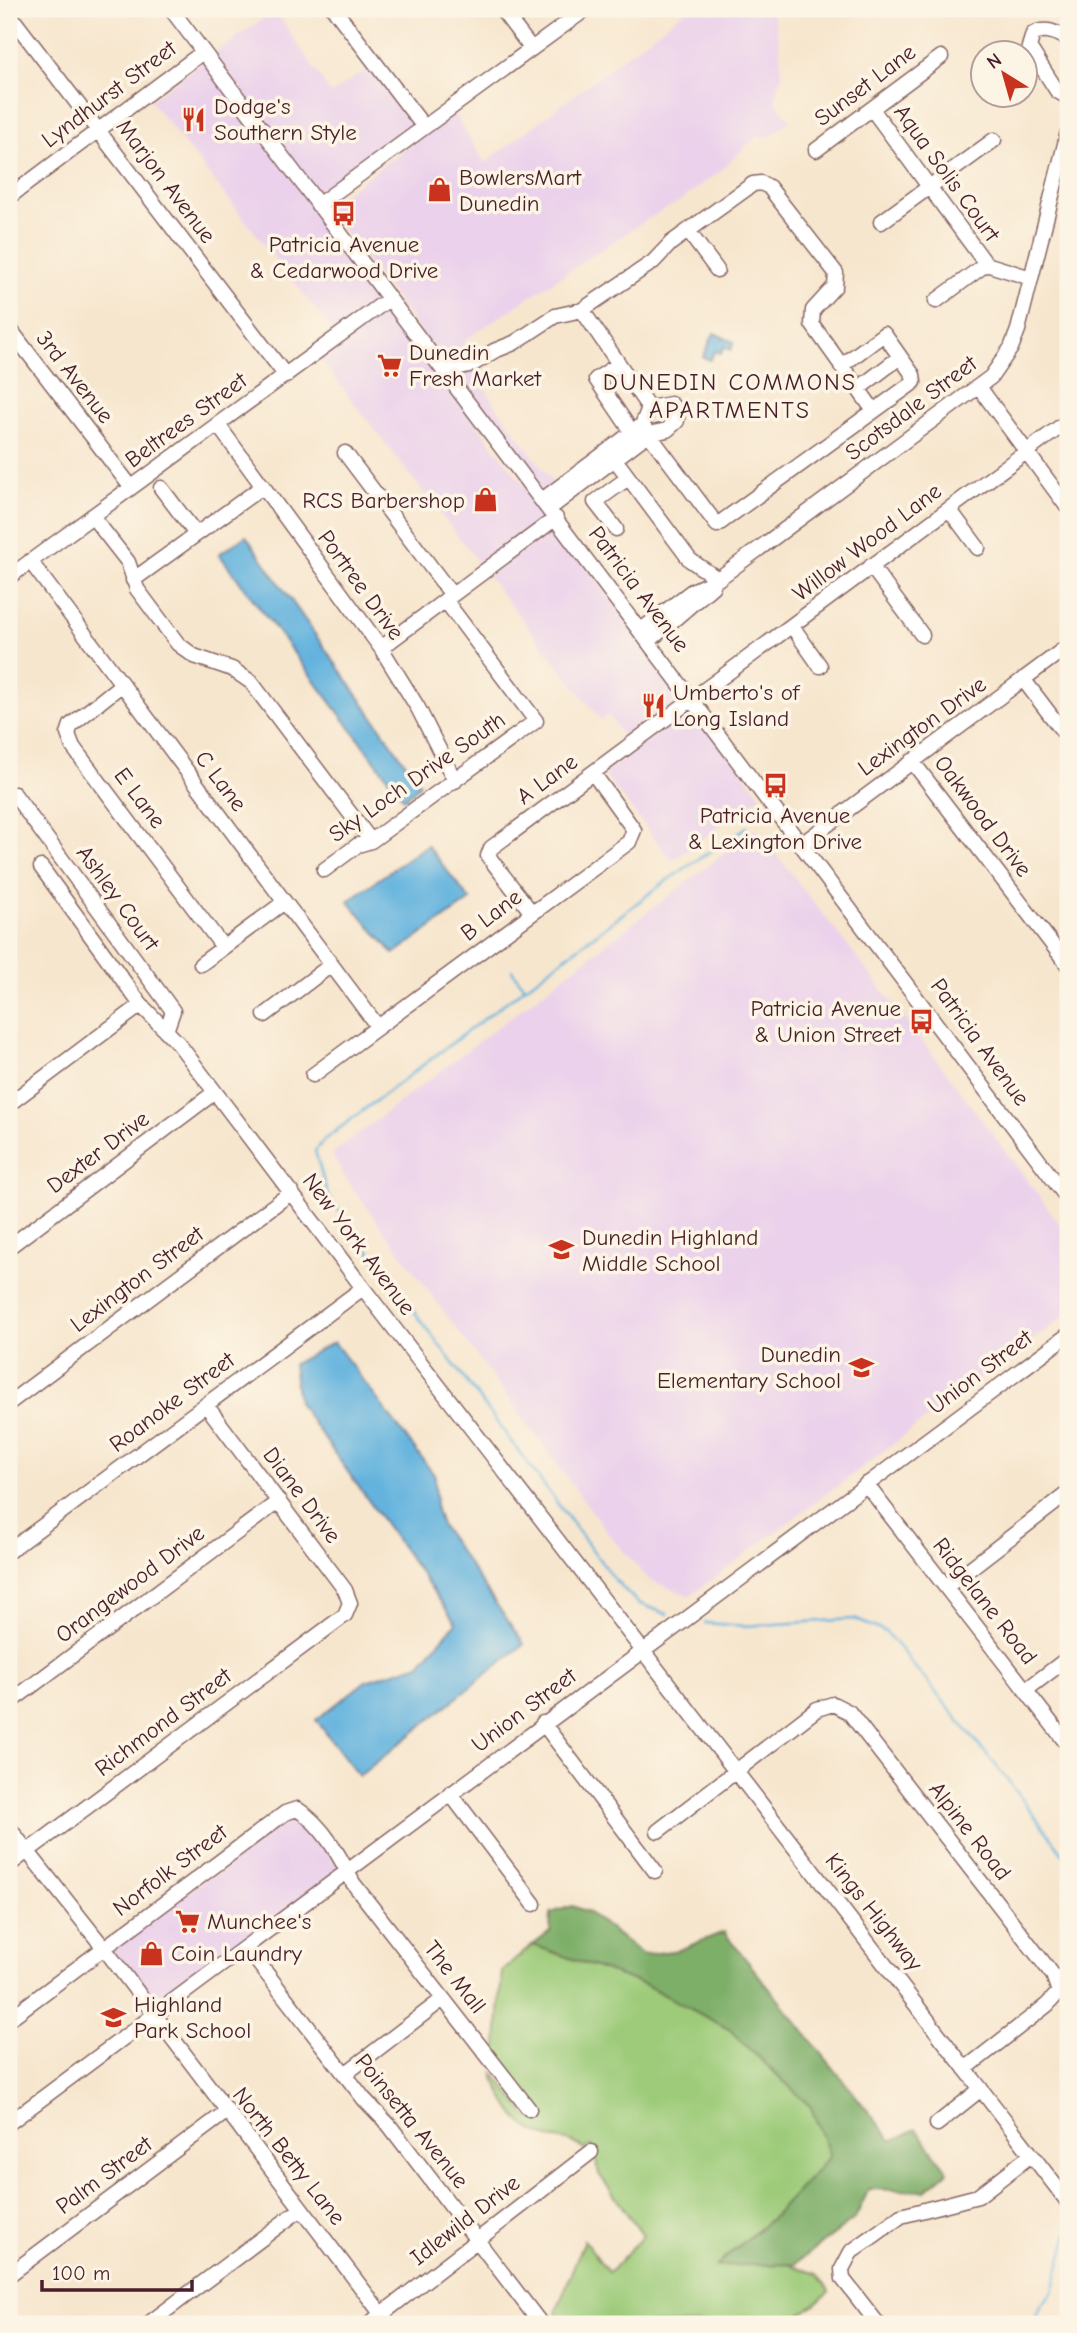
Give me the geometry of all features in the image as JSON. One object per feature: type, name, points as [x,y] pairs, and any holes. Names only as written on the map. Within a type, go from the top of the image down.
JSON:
[{"type":"street","name":"Patricia Avenue","points":[[170,9],[803,843],[1068,1199]]},
{"type":"street","points":[[334,9],[424,127]]},
{"type":"street","points":[[501,9],[531,48]]},
{"type":"street","points":[[318,205],[586,9]]},
{"type":"street","name":"Marjon Avenue","points":[[9,14],[286,376]]},
{"type":"street","points":[[1068,38],[1050,31],[1039,31],[1033,34],[1029,47],[1057,91],[1068,97]]},
{"type":"street","name":"Lyndhurst Street","points":[[9,197],[204,52]]},
{"type":"street","name":"Sunset Lane","points":[[816,150],[941,57]]},
{"type":"street","name":"Aqua Solis Court","points":[[872,109],[986,264]]},
{"type":"street","name":"Scotsdale Street","points":[[645,635],[979,387],[1001,366],[1011,348],[1068,132]]},
{"type":"street","points":[[881,222],[994,140]]},
{"type":"street","points":[[444,371],[473,365],[494,351],[514,343],[555,316],[582,310],[653,262],[671,243],[753,184],[761,183],[769,187],[836,273],[835,286],[816,304],[811,317],[816,331],[874,411]]},
{"type":"street","points":[[688,231],[717,270]]},
{"type":"street","points":[[936,301],[986,264],[1031,278]]},
{"type":"street","name":"Beltrees Street","points":[[9,577],[389,299]]},
{"type":"street","points":[[582,310],[649,408]]},
{"type":"street","name":"3rd Avenue","points":[[9,328],[131,487]]},
{"type":"street","points":[[619,364],[596,379],[641,430],[717,525],[915,382],[884,334],[841,366]]},
{"type":"street","points":[[858,389],[900,357]]},
{"type":"street","points":[[979,387],[1068,508]]},
{"type":"street","points":[[641,430],[673,426],[678,417],[671,404],[649,408]]},
{"type":"street","points":[[381,648],[449,598],[641,430],[649,408]]},
{"type":"street","name":"Willow Wood Lane","points":[[694,700],[1068,421]]},
{"type":"street","name":"Portree Drive","points":[[218,425],[381,648],[418,708],[454,780]]},
{"type":"street","points":[[345,453],[449,598]]},
{"type":"street","points":[[611,455],[690,560],[718,579]]},
{"type":"street","points":[[616,529],[595,502],[628,478]]},
{"type":"street","points":[[134,580],[262,487]]},
{"type":"street","points":[[162,488],[197,534]]},
{"type":"street","points":[[949,509],[978,548]]},
{"type":"street","points":[[92,516],[128,562],[137,589],[186,651],[242,674],[251,682],[371,841]]},
{"type":"street","points":[[690,560],[692,591]]},
{"type":"street","name":"C Lane","points":[[30,561],[378,1027]]},
{"type":"street","points":[[871,566],[922,635]]},
{"type":"street","name":"Scotsdale Street","points":[[645,635],[692,591],[718,579]]},
{"type":"street","name":"Sky Loch Drive South","points":[[324,870],[358,845],[371,841],[536,721],[449,598]]},
{"type":"street","points":[[792,626],[820,666]]},
{"type":"street","name":"Lexington Drive","points":[[803,843],[1068,646]]},
{"type":"street","points":[[1023,679],[1068,738]]},
{"type":"street","name":"E Lane","points":[[121,685],[71,725],[68,734],[73,747],[223,947]]},
{"type":"street","name":"A Lane","points":[[532,913],[488,856],[491,848],[694,700]]},
{"type":"street","name":"Oakwood Drive","points":[[912,761],[1068,965]]},
{"type":"street","name":"B Lane","points":[[313,1075],[633,837],[634,830],[628,819],[593,774]]},
{"type":"street","name":"Ashley Court","points":[[14,794],[173,1011],[166,1031]]},
{"type":"street","name":"New York Avenue","points":[[41,867],[141,1005],[166,1031],[292,1192],[642,1650]]},
{"type":"street","points":[[201,964],[283,903]]},
{"type":"street","points":[[265,1015],[331,965]]},
{"type":"street","points":[[9,1104],[141,1005]]},
{"type":"street","name":"Dexter Drive","points":[[9,1247],[215,1093]]},
{"type":"street","name":"Lexington Street","points":[[9,1403],[292,1192]]},
{"type":"street","name":"Roanoke Street","points":[[9,1551],[363,1288]]},
{"type":"street","name":"Union Street","points":[[9,2123],[543,1723],[1068,1335]]},
{"type":"street","name":"Diane Drive","points":[[206,1405],[345,1590],[350,1603],[345,1615]]},
{"type":"street","name":"Ridgelane Road","points":[[866,1484],[1068,1745]]},
{"type":"street","points":[[946,1587],[1068,1493]]},
{"type":"street","name":"Orangewood Drive","points":[[9,1703],[279,1501]]},
{"type":"street","name":"Richmond Street","points":[[9,1865],[345,1615]]},
{"type":"street","name":"Kings Highway","points":[[642,1650],[1068,2202]]},
{"type":"street","points":[[1026,1690],[1068,1658]]},
{"type":"street","name":"Alpine Road","points":[[737,1771],[817,1709],[825,1705],[841,1706],[849,1712],[1053,1975],[1059,1992],[1046,2006],[965,2069]]},
{"type":"street","points":[[543,1723],[655,1871]]},
{"type":"street","points":[[659,1831],[737,1771]]},
{"type":"street","points":[[450,1793],[534,1904]]},
{"type":"street","name":"Norfolk Street","points":[[9,2020],[285,1813],[297,1809],[311,1817],[347,1870]]},
{"type":"street","name":"North Betty Lane","points":[[9,1828],[104,1948],[385,2320]]},
{"type":"street","name":"The Mall","points":[[347,1870],[529,2109]]},
{"type":"street","name":"Poinsetta Avenue","points":[[246,1947],[345,2074],[389,2125],[541,2324]]},
{"type":"street","points":[[345,2074],[443,1999]]},
{"type":"street","points":[[937,2124],[981,2089]]},
{"type":"street","name":"Palm Street","points":[[9,2274],[226,2112]]},
{"type":"street","name":"Idlewild Drive","points":[[369,2324],[385,2320],[477,2238],[591,2152]]},
{"type":"street","points":[[878,2324],[843,2279],[842,2269],[851,2252],[901,2216],[978,2196],[1031,2155]]},
{"type":"street","points":[[148,2324],[301,2209]]},
{"type":"shaded area","points":[[687,9],[772,9],[782,75],[775,100],[790,121],[768,138],[759,134],[720,171],[680,201],[646,220],[465,340],[464,347],[470,354],[463,359],[465,361],[446,365],[326,207],[454,113],[485,163]]},
{"type":"shaded area","points":[[275,10],[331,94],[371,66],[416,126],[319,197],[212,55]]},
{"type":"shaded area","points":[[204,61],[381,298],[334,333],[150,100]]},
{"type":"shaded area","points":[[388,307],[548,517],[481,566],[319,358],[343,345],[341,342]]},
{"type":"shaded area","points":[[475,370],[493,402],[554,484],[543,493],[454,376]]},
{"type":"shaded area","points":[[555,526],[686,698],[626,741],[608,715],[601,720],[488,576]]},
{"type":"shaded area","points":[[693,707],[761,796],[672,861],[604,774]]},
{"type":"shaded area","name":"Dunedin Highland Middle School","points":[[756,829],[931,1052],[1068,1235],[1068,1313],[690,1596],[649,1580],[611,1537],[343,1175],[332,1154]]},
{"type":"shaded area","points":[[297,1815],[307,1822],[340,1868],[155,2008],[111,1950],[288,1818]]},
{"type":"green space","points":[[572,1906],[588,1912],[643,1955],[679,1950],[724,1932],[892,2141],[916,2129],[948,2171],[925,2191],[869,2189],[855,2218],[795,2264],[716,2266],[773,2217],[830,2156],[811,2107],[729,2029],[646,1985],[533,1945],[550,1932],[551,1913]]},
{"type":"green space","points":[[533,1945],[646,1985],[729,2029],[811,2107],[830,2156],[773,2217],[717,2265],[787,2264],[817,2274],[830,2292],[789,2324],[562,2324],[556,2313],[584,2240],[609,2273],[643,2236],[599,2174],[597,2162],[593,2158],[598,2153],[591,2145],[584,2149],[528,2128],[508,2106],[494,2078],[494,2073],[528,2117],[536,2111],[496,2059],[502,1971]]},
{"type":"water","points":[[714,333],[734,342],[731,350],[724,347],[721,353],[715,351],[710,360],[703,357]]},
{"type":"water","points":[[246,536],[420,784],[404,799],[219,554]]},
{"type":"water","points":[[427,845],[470,900],[394,954],[348,901]]},
{"type":"water","points":[[334,1342],[435,1476],[436,1510],[441,1525],[524,1644],[359,1776],[316,1720],[366,1681],[420,1664],[456,1623],[298,1402],[293,1364]]},
{"type":"waterway","points":[[667,1614],[638,1603],[614,1579],[328,1196],[315,1151],[324,1140],[666,881],[747,827]]},
{"type":"waterway","points":[[512,970],[524,987]]},
{"type":"waterway","points":[[705,1623],[744,1626],[854,1619],[886,1632],[1003,1774],[1068,1860]]},
{"type":"waterway","points":[[1033,2324],[1041,2306],[1053,2291],[1068,2233]]},
{"type":"place","name":"Dodge's Southern Style","points":[[194,119]]},
{"type":"place","name":"BowlersMart Dunedin","points":[[439,190]]},
{"type":"place","name":"Patricia Avenue & Cedarwood Drive","points":[[344,214]]},
{"type":"place","name":"Dunedin Fresh Market","points":[[389,365]]},
{"type":"place","name":"RCS Barbershop","points":[[485,500]]},
{"type":"place","name":"Umberto's of Long Island","points":[[653,705]]},
{"type":"place","name":"Patricia Avenue & Lexington Drive","points":[[775,785]]},
{"type":"place","name":"Patricia Avenue & Union Street","points":[[921,1021]]},
{"type":"place","name":"Dunedin Highland Middle School","points":[[562,1250]]},
{"type":"place","name":"Dunedin Elementary School","points":[[861,1367]]},
{"type":"place","name":"Munchee's","points":[[187,1921]]},
{"type":"place","name":"Coin Laundry","points":[[151,1953]]},
{"type":"place","name":"Highland Park School","points":[[114,2017]]},
{"type":"district","name":"DUNEDIN COMMONS APARTMENTS","points":[[730,396]]}]
